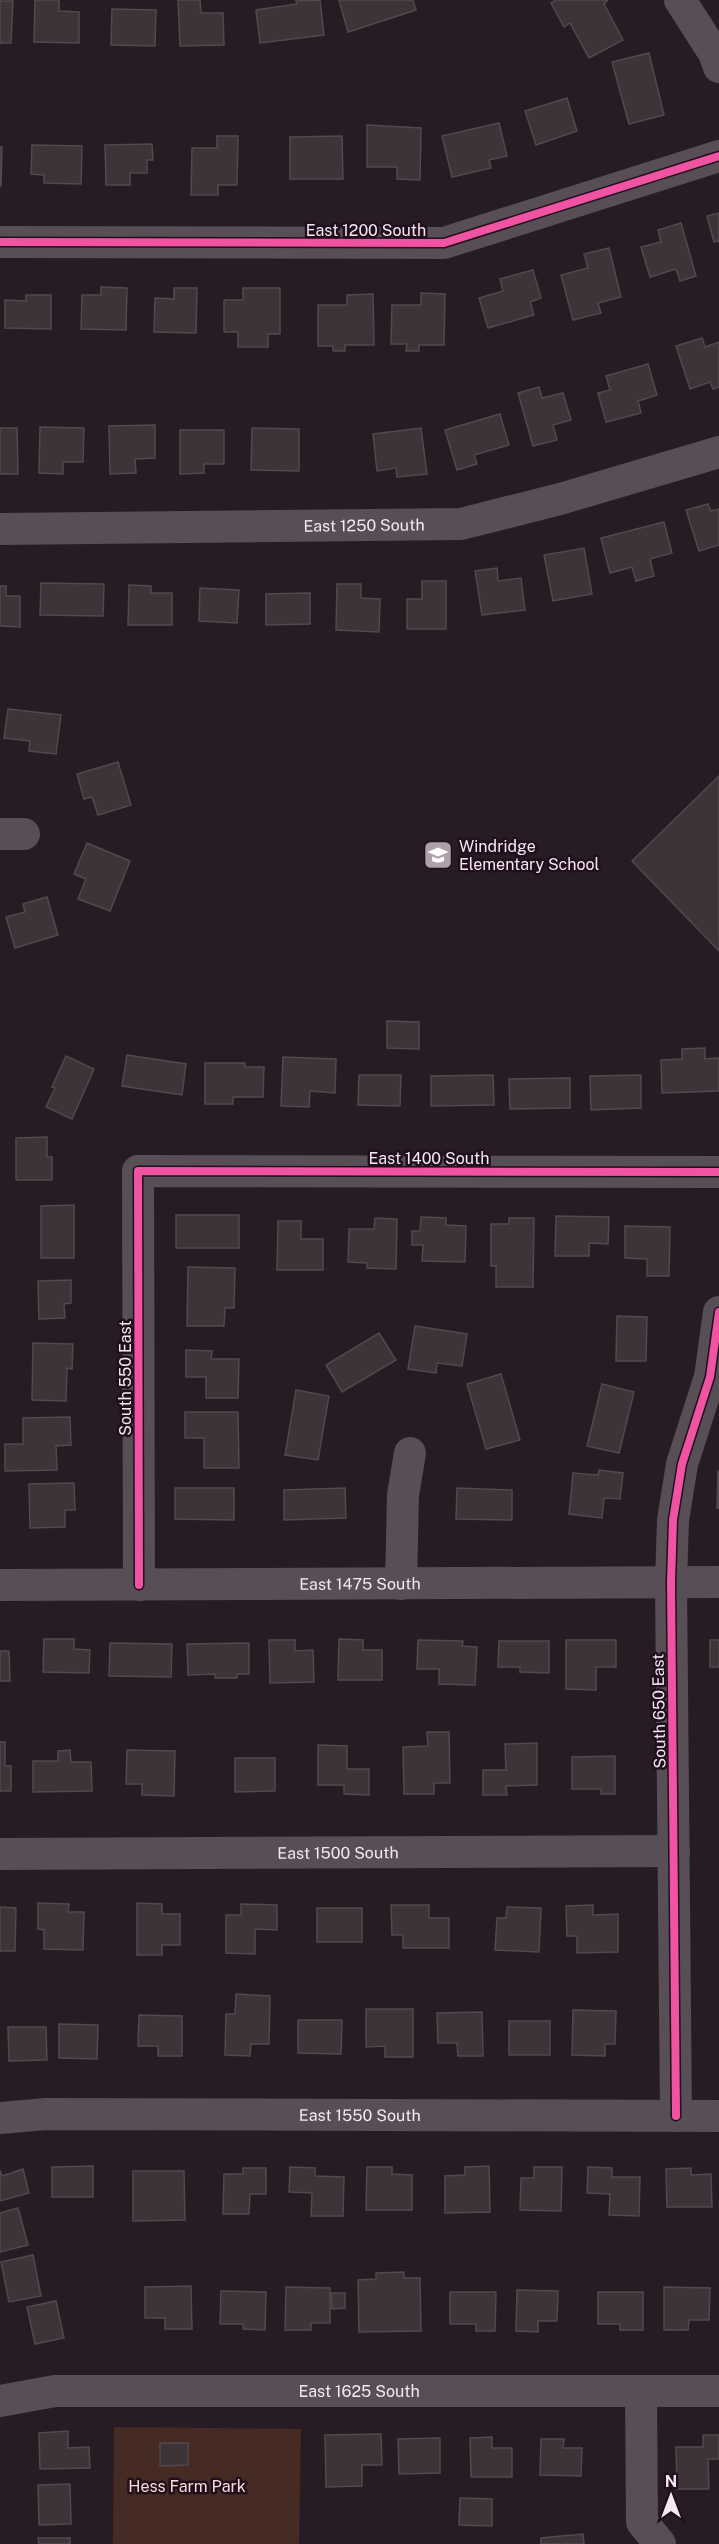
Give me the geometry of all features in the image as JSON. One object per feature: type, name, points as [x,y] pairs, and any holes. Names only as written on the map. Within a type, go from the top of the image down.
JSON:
[{"type":"street","points":[[680,0],[714,53],[719,67]]},
{"type":"street","name":"East 1200 South","points":[[0,242],[444,243],[719,156]]},
{"type":"street","name":"East 1250 South","points":[[0,529],[461,524],[560,499],[719,452]]},
{"type":"street","name":"East 1400 South","points":[[138,1171],[719,1172]]},
{"type":"street","name":"South 550 East","points":[[138,1171],[139,1585]]},
{"type":"street","name":"South 650 East","points":[[676,2116],[671,1582],[673,1520],[682,1464],[710,1377],[719,1312]]},
{"type":"street","points":[[401,1584],[403,1496],[410,1453]]},
{"type":"street","name":"East 1475 South","points":[[0,1585],[719,1582]]},
{"type":"street","name":"East 1500 South","points":[[0,1854],[674,1851]]},
{"type":"street","name":"East 1550 South","points":[[0,2118],[46,2114],[719,2116]]},
{"type":"street","name":"East 1625 South","points":[[0,2401],[55,2391],[719,2391]]},
{"type":"street","points":[[640,2391],[642,2522],[660,2544]]},
{"type":"green space","name":"Hess Farm Park","points":[[114,2427],[301,2429],[299,2544],[113,2544]]},
{"type":"building","points":[[35,0],[59,0],[59,11],[79,12],[79,43],[34,42]]},
{"type":"building","points":[[178,0],[200,0],[201,13],[223,13],[224,45],[180,46]]},
{"type":"building","points":[[320,0],[324,35],[260,43],[256,10],[297,4],[296,1]]},
{"type":"building","points":[[339,0],[413,0],[416,10],[348,32]]},
{"type":"building","points":[[556,0],[608,0],[604,4],[623,40],[589,58],[570,23],[564,27],[551,3]]},
{"type":"building","points":[[0,1],[13,1],[11,43],[0,43]]},
{"type":"building","points":[[112,9],[156,10],[155,46],[111,45]]},
{"type":"building","points":[[649,53],[664,115],[629,124],[612,62]]},
{"type":"building","points":[[567,98],[577,131],[536,145],[525,111]]},
{"type":"building","points":[[499,123],[507,156],[489,160],[491,168],[452,177],[442,136]]},
{"type":"building","points":[[367,125],[421,128],[420,180],[397,179],[397,167],[367,167]]},
{"type":"building","points":[[217,136],[238,136],[237,185],[218,185],[218,195],[191,195],[192,148],[217,148]]},
{"type":"building","points":[[342,136],[343,179],[290,179],[290,137]]},
{"type":"building","points":[[152,144],[153,160],[147,160],[147,173],[130,173],[130,185],[106,185],[105,145]]},
{"type":"building","points":[[32,145],[82,146],[81,184],[44,183],[44,175],[31,174]]},
{"type":"building","points":[[0,147],[2,147],[1,186],[0,186]]},
{"type":"building","points":[[719,213],[719,241],[714,242],[707,216]]},
{"type":"building","points":[[681,223],[696,276],[680,281],[676,269],[650,277],[641,247],[661,242],[658,230]]},
{"type":"building","points":[[609,248],[621,297],[598,303],[601,313],[573,320],[561,275],[588,268],[584,254]]},
{"type":"building","points":[[533,270],[541,298],[530,302],[534,315],[488,328],[479,298],[503,291],[500,279]]},
{"type":"building","points":[[101,287],[127,288],[126,330],[81,329],[82,295],[101,295]]},
{"type":"building","points":[[174,288],[197,288],[196,333],[154,332],[155,298],[174,299]]},
{"type":"building","points":[[243,288],[280,288],[280,334],[268,334],[268,347],[238,347],[238,332],[224,332],[224,300],[243,300]]},
{"type":"building","points":[[421,293],[445,294],[444,345],[419,345],[419,351],[406,351],[407,344],[391,344],[392,305],[421,305]]},
{"type":"building","points":[[373,294],[374,345],[345,345],[345,351],[333,351],[333,346],[318,346],[318,305],[347,305],[347,295]]},
{"type":"building","points":[[26,295],[51,295],[51,329],[5,328],[5,300],[26,301]]},
{"type":"building","points":[[702,338],[705,347],[719,342],[719,387],[713,389],[710,382],[690,389],[676,346]]},
{"type":"building","points":[[648,364],[657,395],[638,401],[641,413],[606,422],[598,393],[610,390],[606,376]]},
{"type":"building","points":[[539,387],[542,398],[563,393],[571,420],[553,425],[557,440],[533,446],[518,393]]},
{"type":"building","points":[[500,414],[509,445],[474,455],[477,464],[457,470],[445,430]]},
{"type":"building","points":[[155,425],[155,458],[135,459],[136,473],[110,474],[109,426]]},
{"type":"building","points":[[40,427],[84,428],[83,462],[63,462],[63,474],[39,473]]},
{"type":"building","points":[[0,428],[17,428],[18,474],[0,474]]},
{"type":"building","points":[[252,428],[299,429],[299,471],[251,470]]},
{"type":"building","points":[[421,428],[427,474],[397,477],[396,468],[377,471],[373,434]]},
{"type":"building","points":[[180,430],[224,430],[224,464],[204,464],[204,473],[180,474]]},
{"type":"building","points":[[708,504],[711,511],[719,509],[719,545],[699,551],[686,510]]},
{"type":"building","points":[[664,522],[672,553],[650,559],[654,576],[636,581],[632,567],[610,573],[601,538]]},
{"type":"building","points":[[584,548],[592,594],[553,601],[544,555]]},
{"type":"building","points":[[497,568],[498,581],[521,578],[525,610],[482,615],[475,571]]},
{"type":"building","points":[[422,581],[446,581],[446,629],[407,629],[407,599],[422,599]]},
{"type":"building","points":[[41,583],[104,584],[103,616],[40,615]]},
{"type":"building","points":[[337,584],[361,584],[361,598],[380,599],[379,632],[336,630]]},
{"type":"building","points":[[129,585],[151,586],[151,593],[172,593],[172,625],[128,625]]},
{"type":"building","points":[[0,586],[6,586],[6,596],[20,596],[20,627],[0,626]]},
{"type":"building","points":[[200,588],[239,590],[237,623],[199,621]]},
{"type":"building","points":[[310,593],[310,624],[266,625],[266,594]]},
{"type":"building","points":[[8,709],[61,715],[56,754],[29,751],[30,741],[4,738]]},
{"type":"building","points":[[118,762],[131,805],[98,815],[92,797],[84,799],[77,774]]},
{"type":"building","points":[[719,776],[719,951],[632,861]]},
{"type":"building","points":[[87,843],[130,861],[110,911],[78,899],[86,879],[74,874]]},
{"type":"building","points":[[47,897],[58,935],[15,948],[6,917],[25,912],[23,904]]},
{"type":"building","points":[[387,1021],[419,1022],[419,1049],[387,1048]]},
{"type":"building","points":[[705,1048],[705,1059],[719,1058],[719,1091],[662,1093],[661,1060],[682,1059],[682,1049]]},
{"type":"building","points":[[127,1055],[186,1064],[182,1095],[122,1086]]},
{"type":"building","points":[[66,1056],[94,1069],[72,1119],[46,1107]]},
{"type":"building","points":[[283,1057],[336,1059],[335,1093],[310,1091],[309,1107],[281,1106]]},
{"type":"building","points":[[205,1063],[245,1063],[245,1067],[264,1067],[263,1097],[233,1097],[233,1104],[205,1104]]},
{"type":"building","points":[[359,1075],[401,1075],[400,1106],[358,1105]]},
{"type":"building","points":[[493,1075],[494,1105],[431,1106],[431,1076]]},
{"type":"building","points":[[641,1075],[641,1108],[591,1110],[590,1076]]},
{"type":"building","points":[[570,1078],[570,1108],[510,1109],[509,1079]]},
{"type":"building","points":[[47,1137],[47,1157],[52,1157],[52,1180],[16,1180],[16,1138]]},
{"type":"building","points":[[74,1205],[74,1258],[41,1258],[41,1206]]},
{"type":"building","points":[[176,1215],[239,1215],[239,1248],[176,1248]]},
{"type":"building","points":[[556,1216],[609,1217],[608,1244],[589,1243],[589,1256],[555,1256]]},
{"type":"building","points":[[421,1217],[446,1218],[446,1225],[466,1226],[465,1262],[422,1261],[423,1245],[412,1245],[412,1231],[420,1231]]},
{"type":"building","points":[[375,1218],[397,1219],[396,1269],[367,1268],[367,1263],[348,1262],[349,1229],[374,1229]]},
{"type":"building","points":[[509,1218],[534,1218],[533,1287],[496,1287],[496,1266],[491,1266],[491,1224],[509,1224]]},
{"type":"building","points":[[278,1221],[301,1221],[301,1239],[323,1239],[323,1270],[277,1270]]},
{"type":"building","points":[[625,1226],[670,1227],[669,1276],[647,1276],[647,1259],[625,1258]]},
{"type":"building","points":[[188,1267],[235,1268],[234,1308],[225,1308],[224,1326],[187,1326]]},
{"type":"building","points":[[71,1280],[71,1303],[64,1304],[65,1318],[39,1319],[38,1281]]},
{"type":"building","points":[[617,1316],[647,1317],[646,1361],[616,1361]]},
{"type":"building","points":[[415,1326],[467,1334],[462,1366],[437,1363],[436,1373],[408,1369]]},
{"type":"building","points":[[379,1333],[396,1360],[342,1392],[326,1365]]},
{"type":"building","points":[[33,1343],[73,1344],[72,1369],[67,1368],[66,1401],[32,1400]]},
{"type":"building","points":[[186,1350],[212,1351],[211,1359],[239,1359],[238,1398],[206,1398],[206,1377],[186,1377]]},
{"type":"building","points":[[501,1374],[520,1440],[486,1449],[467,1384]]},
{"type":"building","points":[[602,1384],[634,1392],[619,1453],[587,1446]]},
{"type":"building","points":[[296,1390],[329,1396],[318,1460],[285,1455]]},
{"type":"building","points":[[185,1412],[238,1412],[239,1468],[204,1468],[204,1438],[185,1438]]},
{"type":"building","points":[[70,1417],[71,1445],[56,1446],[57,1470],[5,1471],[5,1444],[23,1444],[23,1418]]},
{"type":"building","points":[[599,1470],[623,1473],[620,1499],[604,1498],[602,1518],[569,1514],[573,1473],[598,1475]]},
{"type":"building","points":[[718,1471],[719,1508],[717,1508]]},
{"type":"building","points":[[74,1483],[75,1510],[65,1510],[65,1527],[30,1528],[29,1484]]},
{"type":"building","points":[[175,1488],[234,1488],[234,1520],[175,1519]]},
{"type":"building","points":[[345,1488],[346,1518],[284,1520],[284,1490]]},
{"type":"building","points":[[457,1488],[512,1490],[512,1520],[456,1519]]},
{"type":"building","points":[[44,1639],[74,1639],[74,1649],[90,1650],[89,1673],[43,1672]]},
{"type":"building","points":[[339,1639],[363,1640],[363,1650],[382,1650],[382,1680],[338,1680]]},
{"type":"building","points":[[269,1640],[295,1640],[295,1651],[313,1650],[314,1682],[270,1683]]},
{"type":"building","points":[[418,1640],[463,1641],[462,1646],[477,1647],[475,1685],[439,1684],[439,1669],[417,1669]]},
{"type":"building","points":[[566,1640],[616,1640],[616,1667],[596,1667],[596,1690],[566,1689]]},
{"type":"building","points":[[710,1640],[719,1640],[719,1667],[710,1667]]},
{"type":"building","points":[[499,1641],[549,1641],[549,1673],[520,1672],[520,1667],[498,1667]]},
{"type":"building","points":[[110,1643],[172,1644],[171,1677],[109,1676]]},
{"type":"building","points":[[249,1643],[249,1674],[237,1674],[237,1678],[215,1678],[215,1674],[188,1675],[187,1644]]},
{"type":"building","points":[[0,1651],[9,1651],[10,1681],[0,1681]]},
{"type":"building","points":[[427,1732],[449,1732],[450,1783],[434,1783],[434,1794],[404,1794],[403,1747],[428,1746]]},
{"type":"building","points":[[0,1742],[5,1742],[5,1766],[11,1766],[11,1791],[0,1791]]},
{"type":"building","points":[[537,1743],[537,1785],[506,1786],[507,1795],[483,1795],[483,1770],[506,1770],[505,1744]]},
{"type":"building","points":[[318,1745],[347,1746],[347,1769],[369,1769],[369,1795],[344,1794],[344,1785],[318,1785]]},
{"type":"building","points":[[70,1750],[71,1762],[91,1762],[92,1791],[33,1792],[33,1761],[58,1761],[58,1751]]},
{"type":"building","points":[[127,1750],[175,1751],[174,1796],[142,1795],[142,1784],[126,1784]]},
{"type":"building","points":[[615,1756],[615,1794],[601,1794],[601,1789],[572,1789],[572,1757]]},
{"type":"building","points":[[235,1758],[275,1758],[275,1791],[235,1792]]},
{"type":"building","points":[[38,1903],[69,1904],[68,1912],[84,1912],[83,1950],[44,1949],[44,1930],[38,1929]]},
{"type":"building","points":[[137,1903],[162,1904],[162,1914],[180,1914],[180,1945],[162,1945],[162,1955],[137,1955]]},
{"type":"building","points":[[241,1904],[277,1905],[277,1930],[255,1929],[255,1954],[226,1953],[226,1915],[241,1915]]},
{"type":"building","points":[[391,1905],[429,1905],[429,1918],[449,1918],[449,1948],[403,1948],[403,1935],[392,1935]]},
{"type":"building","points":[[593,1905],[593,1915],[618,1914],[618,1952],[577,1953],[577,1936],[567,1936],[566,1906]]},
{"type":"building","points":[[0,1907],[16,1908],[15,1951],[0,1951]]},
{"type":"building","points":[[507,1907],[541,1908],[539,1952],[495,1950],[497,1918],[506,1918]]},
{"type":"building","points":[[317,1908],[362,1908],[362,1942],[317,1942]]},
{"type":"building","points":[[236,1994],[270,1996],[269,2044],[251,2044],[250,2056],[225,2055],[226,2014],[235,2014]]},
{"type":"building","points":[[366,2009],[413,2009],[413,2057],[385,2057],[385,2046],[366,2047]]},
{"type":"building","points":[[573,2010],[616,2011],[615,2044],[605,2044],[605,2056],[572,2055]]},
{"type":"building","points":[[482,2012],[483,2056],[458,2056],[457,2043],[438,2043],[437,2013]]},
{"type":"building","points":[[139,2015],[182,2016],[182,2056],[158,2056],[158,2046],[138,2046]]},
{"type":"building","points":[[298,2020],[342,2020],[341,2054],[298,2053]]},
{"type":"building","points":[[509,2021],[550,2021],[550,2055],[509,2055]]},
{"type":"building","points":[[59,2024],[98,2025],[97,2059],[59,2058]]},
{"type":"building","points":[[8,2027],[46,2027],[47,2060],[9,2061]]},
{"type":"building","points":[[93,2166],[93,2197],[52,2197],[52,2167]]},
{"type":"building","points":[[489,2166],[490,2212],[445,2213],[445,2176],[465,2175],[465,2167]]},
{"type":"building","points":[[290,2167],[315,2168],[315,2176],[344,2177],[343,2216],[311,2216],[312,2193],[289,2192]]},
{"type":"building","points":[[367,2167],[392,2167],[392,2174],[412,2175],[412,2210],[366,2210]]},
{"type":"building","points":[[534,2167],[562,2167],[561,2211],[520,2210],[521,2178],[534,2178]]},
{"type":"building","points":[[588,2167],[612,2168],[612,2177],[640,2177],[639,2216],[609,2215],[610,2194],[587,2193]]},
{"type":"building","points":[[243,2168],[266,2168],[266,2194],[250,2194],[249,2214],[223,2214],[224,2174],[243,2174]]},
{"type":"building","points":[[691,2168],[691,2175],[711,2174],[712,2207],[667,2207],[666,2169]]},
{"type":"building","points":[[23,2169],[29,2193],[0,2201],[0,2170],[2,2176]]},
{"type":"building","points":[[133,2171],[184,2171],[185,2220],[133,2221]]},
{"type":"building","points":[[18,2208],[28,2245],[0,2252],[0,2213]]},
{"type":"building","points":[[33,2255],[41,2296],[9,2302],[1,2262]]},
{"type":"building","points":[[404,2272],[404,2278],[420,2278],[421,2331],[359,2332],[358,2280],[376,2279],[376,2273]]},
{"type":"building","points":[[191,2286],[192,2329],[165,2329],[165,2318],[145,2318],[145,2287]]},
{"type":"building","points":[[286,2287],[330,2288],[330,2323],[311,2323],[311,2330],[285,2330]]},
{"type":"building","points":[[664,2287],[710,2288],[709,2320],[689,2320],[688,2330],[664,2330]]},
{"type":"building","points":[[517,2290],[558,2291],[557,2321],[538,2321],[538,2332],[516,2331]]},
{"type":"building","points":[[221,2291],[266,2292],[265,2330],[243,2329],[243,2324],[220,2324]]},
{"type":"building","points":[[450,2292],[496,2292],[495,2331],[476,2331],[476,2324],[450,2324]]},
{"type":"building","points":[[598,2292],[643,2292],[643,2330],[620,2330],[620,2324],[598,2324]]},
{"type":"building","points":[[331,2293],[345,2293],[345,2308],[332,2309]]},
{"type":"building","points":[[56,2301],[64,2338],[35,2344],[27,2307]]},
{"type":"building","points":[[68,2431],[68,2448],[89,2447],[90,2468],[40,2469],[39,2433]]},
{"type":"building","points":[[381,2434],[382,2465],[362,2465],[362,2486],[326,2487],[325,2435]]},
{"type":"building","points":[[703,2435],[719,2435],[719,2459],[708,2459],[709,2489],[677,2489],[676,2447],[703,2447]]},
{"type":"building","points":[[492,2437],[492,2448],[512,2448],[512,2477],[471,2477],[470,2438]]},
{"type":"building","points":[[440,2438],[440,2473],[399,2474],[398,2439]]},
{"type":"building","points":[[541,2439],[564,2439],[563,2448],[582,2448],[581,2476],[540,2475]]},
{"type":"building","points":[[160,2443],[188,2443],[188,2465],[160,2466]]},
{"type":"building","points":[[70,2484],[71,2524],[39,2525],[38,2485]]},
{"type":"building","points":[[460,2498],[492,2499],[492,2526],[459,2525]]},
{"type":"building","points":[[583,2534],[584,2544],[541,2544],[541,2538]]},
{"type":"building","points":[[38,2538],[70,2538],[70,2544],[39,2544]]},
{"type":"cycle path","points":[[0,242],[444,243],[719,156]]},
{"type":"cycle path","points":[[139,1585],[138,1171],[719,1172]]},
{"type":"cycle path","points":[[676,2116],[671,1582],[673,1520],[682,1464],[710,1377],[719,1312]]},
{"type":"place","name":"Windridge Elementary School","points":[[438,855]]}]
